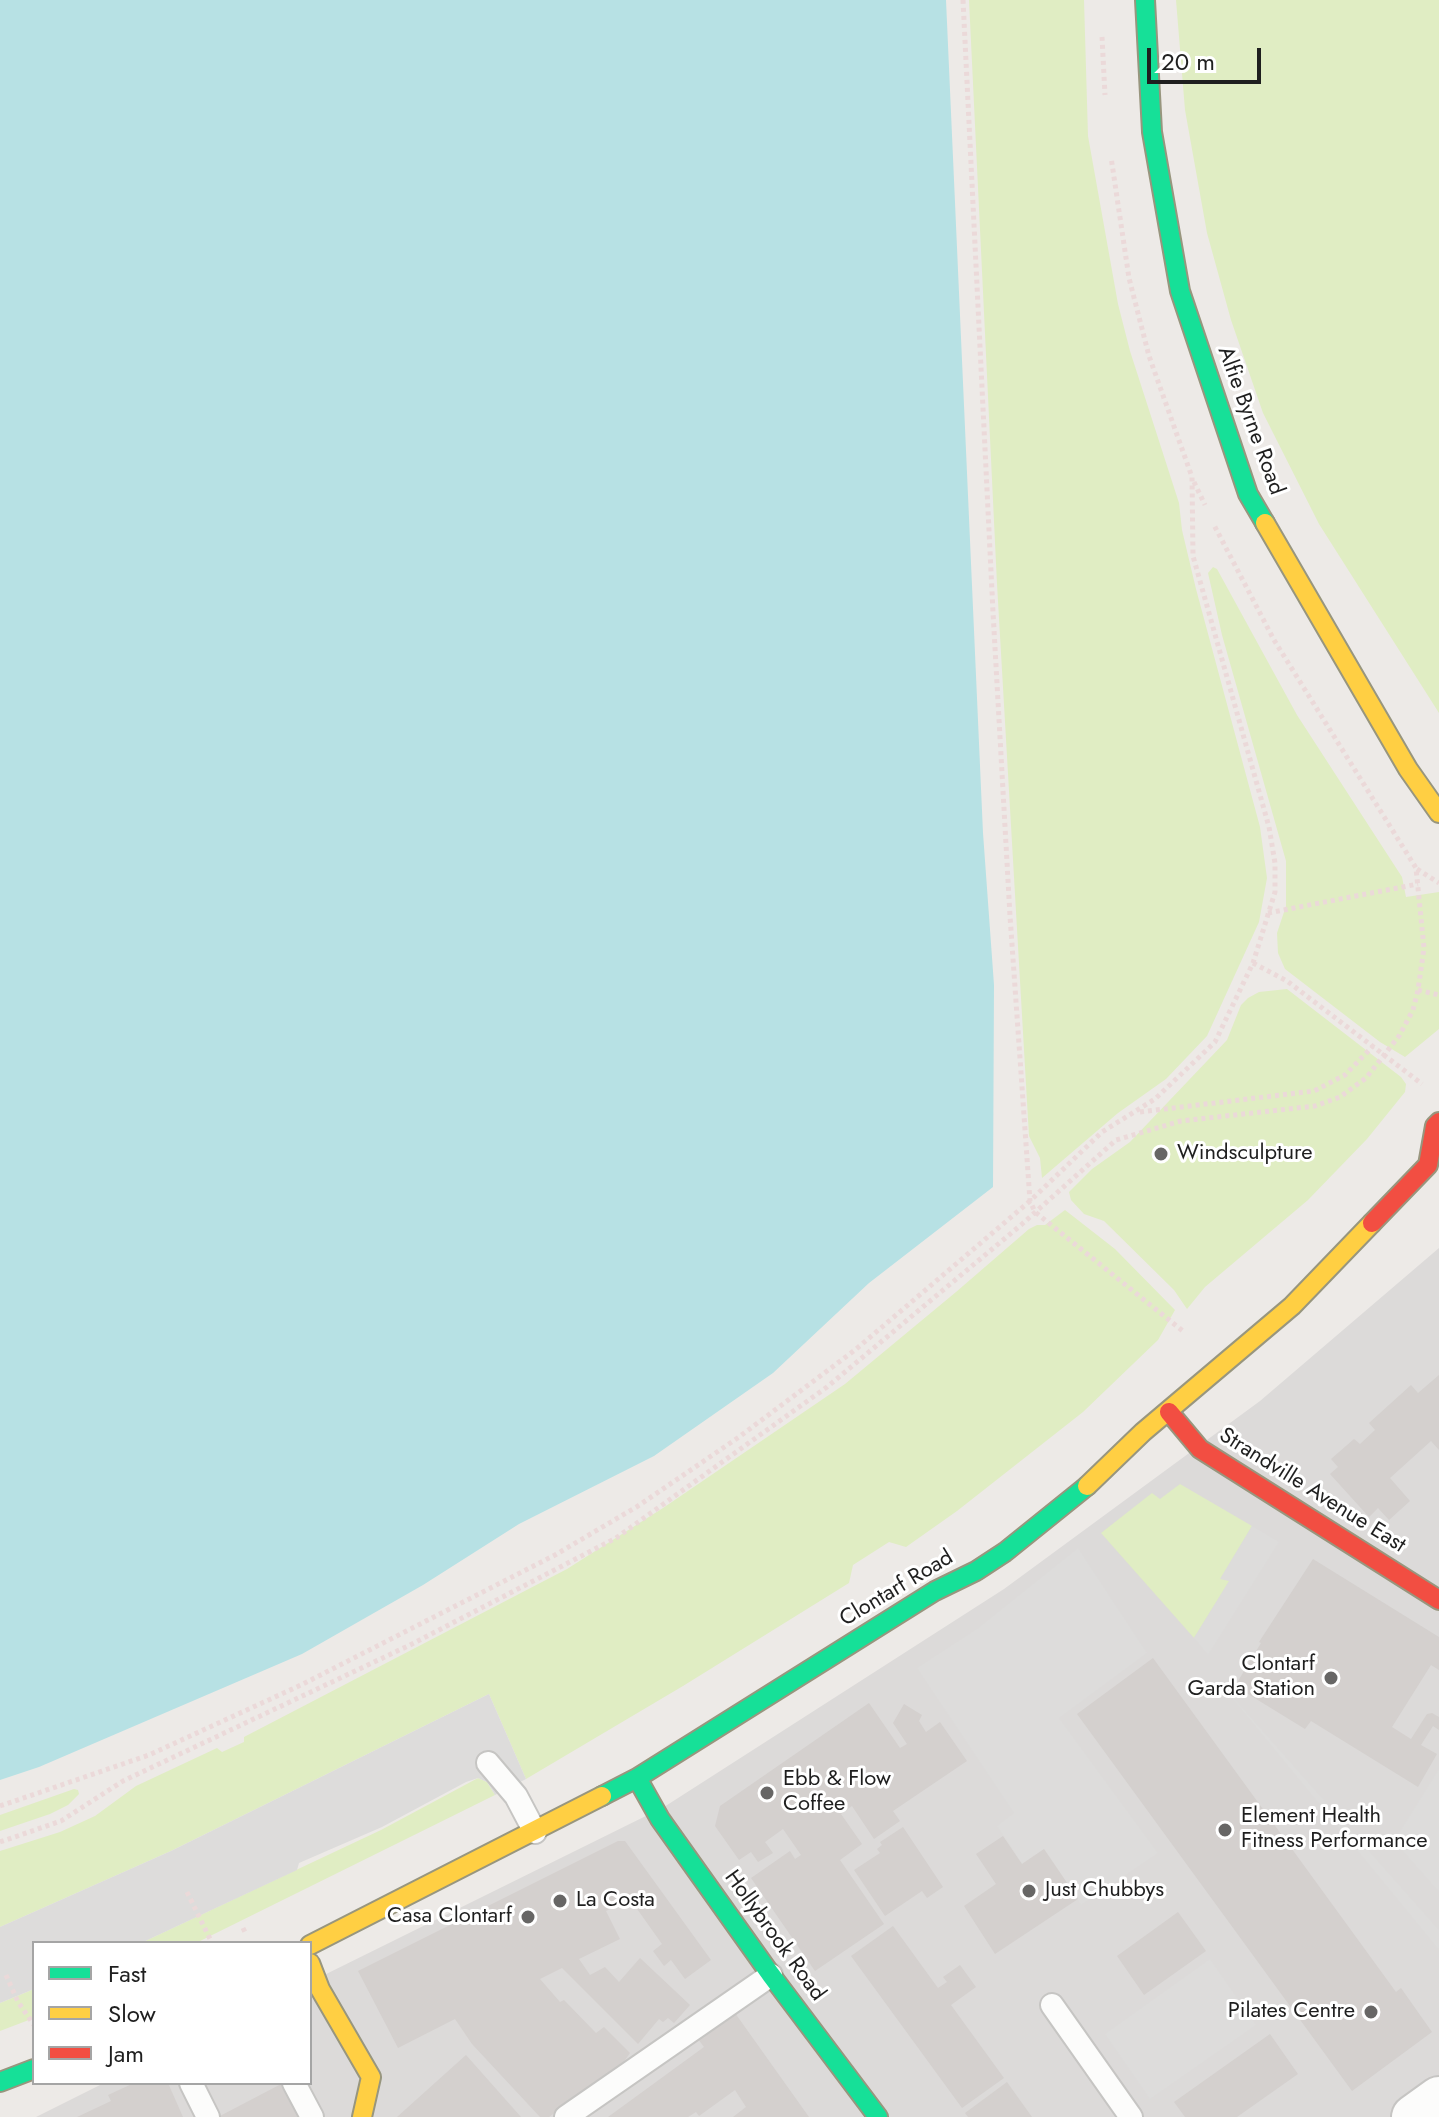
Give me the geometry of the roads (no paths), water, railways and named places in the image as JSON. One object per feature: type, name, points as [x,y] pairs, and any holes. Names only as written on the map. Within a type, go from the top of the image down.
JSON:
[{"type":"main road","name":"Alfie Byrne Road","points":[[1145,0],[1152,132],[1180,291],[1248,494],[1408,769],[1439,813]]},
{"type":"main road","name":"Clontarf Road","points":[[312,1944],[637,1778],[935,1591],[976,1571],[1005,1552],[1096,1479],[1143,1432],[1292,1306],[1434,1164],[1435,1126],[1439,1122]]},
{"type":"main road","name":"Strandville Avenue East","points":[[1169,1412],[1200,1449],[1439,1600]]},
{"type":"main road","name":"Hollybrook Road","points":[[637,1778],[660,1819],[771,1975],[878,2117]]},
{"type":"main road","points":[[312,1968],[320,1989],[371,2077],[362,2117]]},
{"type":"main road","points":[[0,2082],[32,2070]]},
{"type":"street","points":[[1414,2117],[1439,2099]]},
{"type":"lane","points":[[488,1763],[516,1796],[535,1832]]},
{"type":"lane","points":[[566,2117],[771,1975]]},
{"type":"lane","points":[[1052,2005],[1131,2117]]},
{"type":"lane","points":[[192,2085],[208,2117]]},
{"type":"lane","points":[[295,2085],[312,2117]]},
{"type":"water","points":[[0,0],[946,0],[983,833],[994,985],[993,1187],[869,1283],[773,1373],[654,1456],[519,1524],[423,1585],[302,1654],[39,1767],[0,1780]]},
{"type":"place","name":"Windsculpture","points":[[1161,1154]]},
{"type":"place","name":"Clontarf Garda Station","points":[[1331,1678]]},
{"type":"place","name":"Ebb & Flow Coffee","points":[[767,1793]]},
{"type":"place","name":"Element Health Fitness Performance","points":[[1225,1830]]},
{"type":"place","name":"Just Chubbys","points":[[1029,1891]]},
{"type":"place","name":"La Costa","points":[[560,1901]]},
{"type":"place","name":"Casa Clontarf","points":[[528,1917]]},
{"type":"place","name":"Pilates Centre","points":[[1371,2012]]}]
